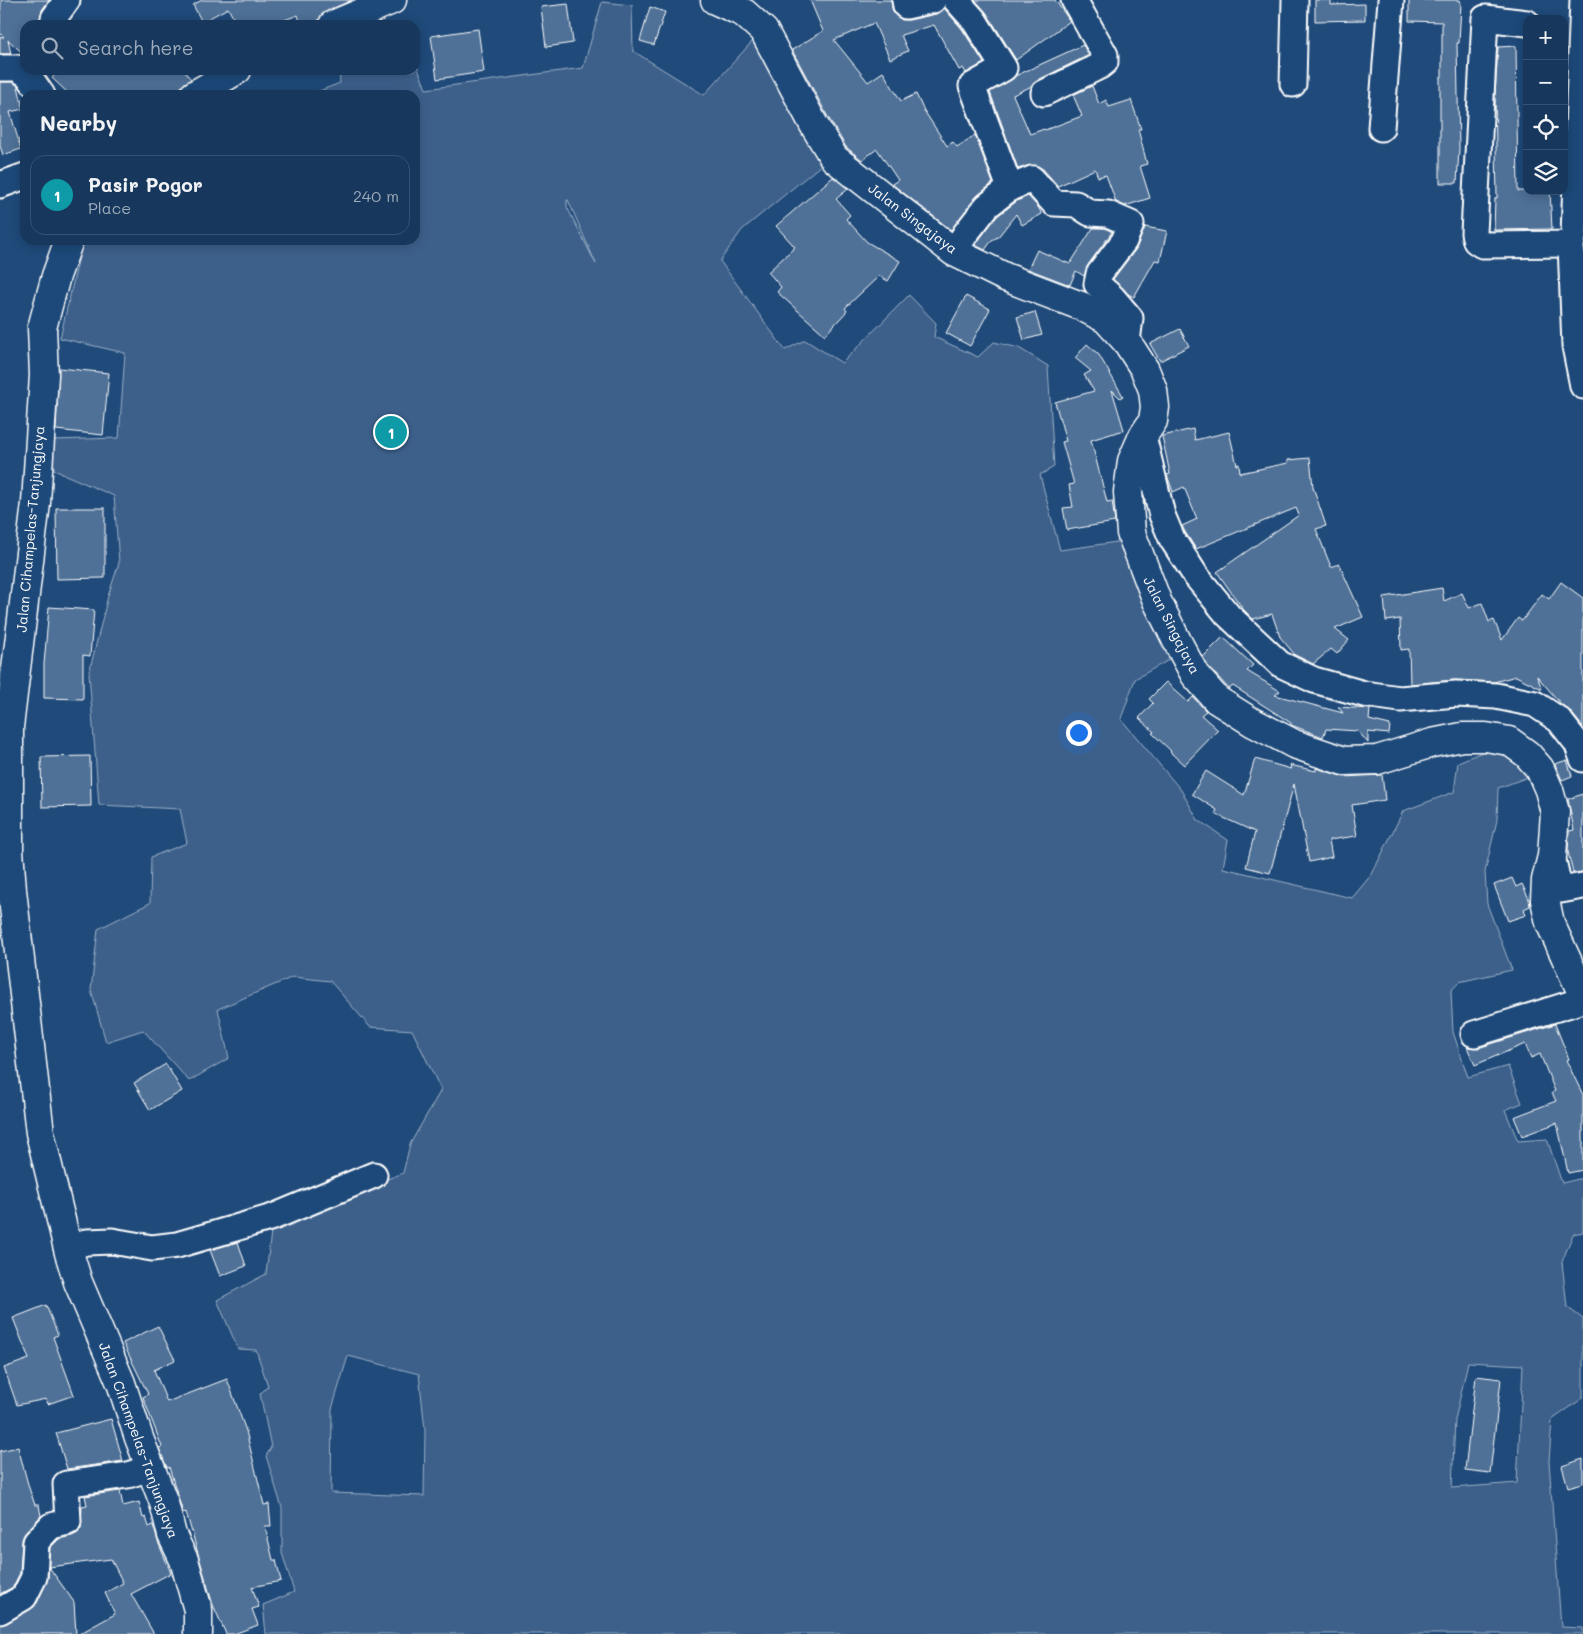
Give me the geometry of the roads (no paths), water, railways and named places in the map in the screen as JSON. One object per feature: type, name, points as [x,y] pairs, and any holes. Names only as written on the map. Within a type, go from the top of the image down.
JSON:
[{"type":"main road","points":[[345,20],[392,0]]},
{"type":"main road","name":"Jalan Singajaya","points":[[715,0],[744,13],[764,31],[814,125],[834,158],[954,252],[1005,277],[1081,306],[1106,319],[1126,342],[1146,370],[1153,390],[1155,407],[1153,421],[1143,436],[1132,462],[1128,492],[1131,533],[1157,601],[1177,641],[1195,675],[1217,700],[1252,722],[1294,744],[1344,761],[1377,760],[1432,743],[1462,737],[1486,737],[1509,741],[1527,754],[1540,769],[1549,790],[1555,812],[1552,856],[1546,880],[1545,900],[1550,923],[1583,995]]},
{"type":"main road","points":[[203,90],[228,75]]},
{"type":"main road","name":"Jalan Cihampelas-Tanjungjaya","points":[[68,245],[56,276],[42,328],[44,375],[36,503],[9,728],[9,850],[12,890],[40,1133],[67,1248],[78,1282],[122,1383],[150,1468],[164,1503],[172,1536],[184,1560],[198,1610],[198,1634]]},
{"type":"street","points":[[54,20],[67,0]]},
{"type":"street","points":[[905,0],[906,6],[933,0]]},
{"type":"street","points":[[956,0],[974,20],[1004,68],[972,86],[1010,188]]},
{"type":"street","points":[[1044,92],[1105,62],[1105,55],[1074,0]]},
{"type":"street","points":[[1293,84],[1295,0]]},
{"type":"street","points":[[1381,128],[1391,0]]},
{"type":"street","points":[[1583,0],[1574,234],[1571,244],[1575,346],[1583,386]]},
{"type":"street","points":[[1523,22],[1485,9],[1474,233],[1476,241],[1482,245],[1571,244]]},
{"type":"street","points":[[1568,27],[1583,29]]},
{"type":"street","points":[[0,68],[20,69]]},
{"type":"street","points":[[32,75],[40,90]]},
{"type":"street","points":[[0,185],[20,178]]},
{"type":"street","points":[[954,252],[987,206],[1010,188],[1032,178],[1054,203],[1076,204],[1090,213],[1108,214],[1131,224],[1124,241],[1098,274],[1097,284],[1113,298],[1130,318],[1126,342]]},
{"type":"street","points":[[1143,436],[1162,515],[1172,538],[1196,576],[1228,615],[1280,664],[1314,680],[1364,694],[1400,699],[1456,694],[1496,696],[1535,704],[1559,720],[1577,743],[1583,758]]},
{"type":"street","points":[[1552,856],[1561,890],[1583,886]]},
{"type":"street","points":[[1474,1034],[1583,1000]]},
{"type":"street","points":[[67,1248],[86,1242],[103,1242],[152,1248],[177,1245],[273,1217],[374,1174]]},
{"type":"street","points":[[0,1611],[24,1597],[34,1577],[36,1542],[51,1526],[68,1522],[66,1484],[128,1475],[150,1468]]},
{"type":"place","name":"Pasir Pogor","points":[[391,432]]}]
